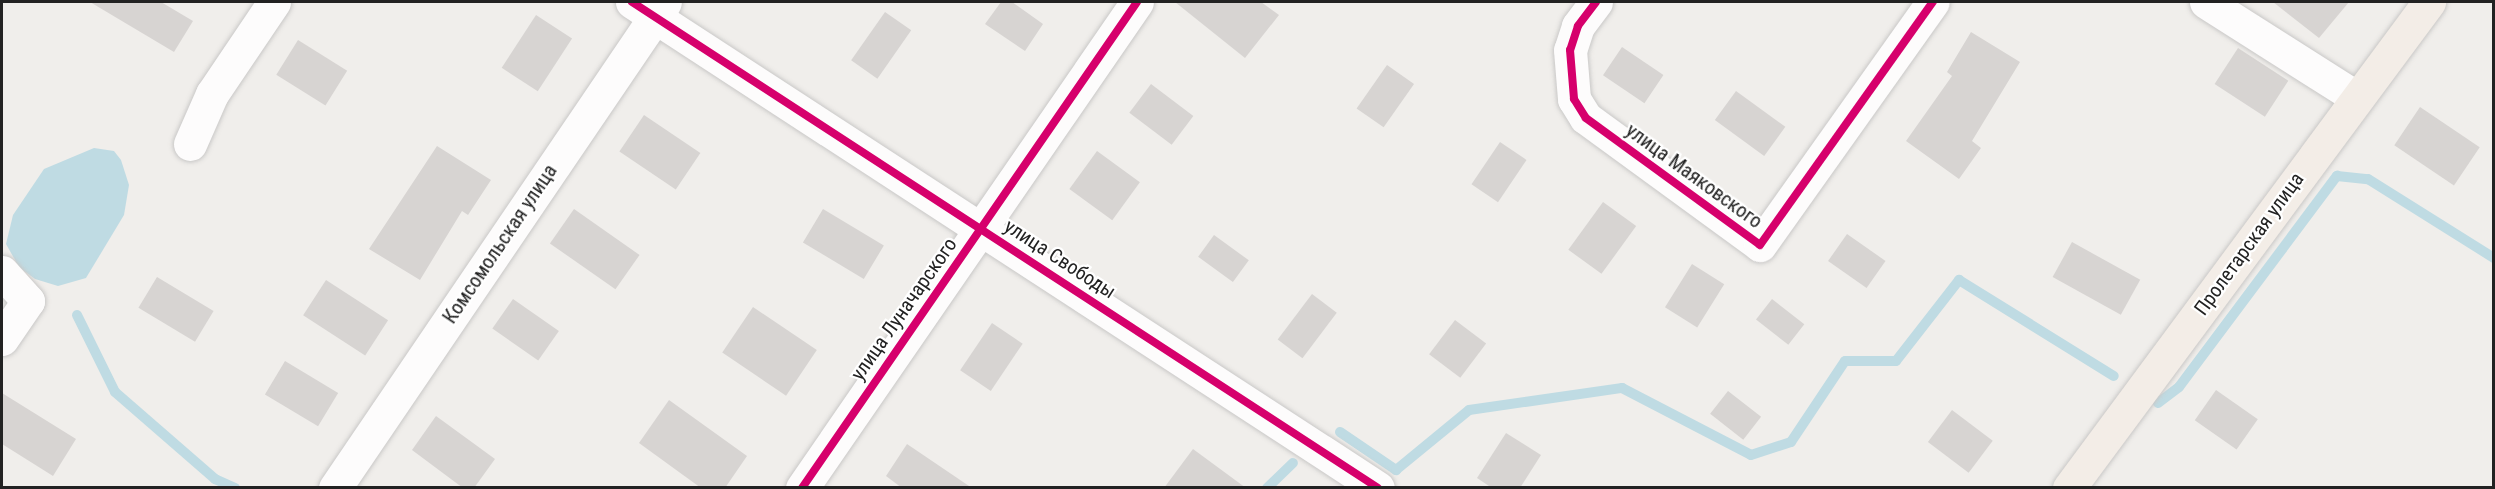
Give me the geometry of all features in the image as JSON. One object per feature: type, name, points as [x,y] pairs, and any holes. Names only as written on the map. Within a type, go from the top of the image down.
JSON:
[{"type":"main road","name":"Пролетарская улица","points":[[2069,488],[2429,2]]},
{"type":"street","points":[[190,144],[212,94],[274,2]]},
{"type":"street","name":"улица Луначарского","points":[[801,488],[1137,2]]},
{"type":"street","name":"улица Маяковского","points":[[1596,2],[1578,26],[1570,50],[1574,99],[1586,118],[1760,245],[1933,2]]},
{"type":"street","points":[[2205,2],[2357,98]]},
{"type":"street","name":"улица Свободы","points":[[651,6],[981,227],[1378,488]]},
{"type":"street","name":"Комсомольская улица","points":[[335,488],[651,6]]},
{"type":"street","points":[[2,272],[27,301],[2,339]]},
{"type":"water","points":[[94,148],[114,151],[121,160],[129,185],[124,215],[86,278],[58,286],[35,279],[19,267],[6,244],[13,215],[44,169]]},
{"type":"building","points":[[90,2],[161,2],[193,21],[174,52]]},
{"type":"building","points":[[1001,2],[1012,2],[1043,24],[1025,51],[985,24]]},
{"type":"building","points":[[1175,2],[1261,2],[1279,15],[1245,58]]},
{"type":"building","points":[[2273,2],[2349,2],[2319,38]]},
{"type":"building","points":[[885,12],[911,30],[877,79],[851,60]]},
{"type":"building","points":[[536,15],[572,38],[538,91],[502,68]]},
{"type":"building","points":[[1971,32],[2020,62],[1972,141],[1981,148],[1959,179],[1906,141],[1952,76],[1947,72]]},
{"type":"building","points":[[298,40],[347,71],[325,106],[276,75]]},
{"type":"building","points":[[1622,47],[1663,75],[1644,103],[1603,75]]},
{"type":"building","points":[[2238,48],[2288,81],[2265,117],[2215,84]]},
{"type":"building","points":[[1387,65],[1414,84],[1384,127],[1357,108]]},
{"type":"building","points":[[1151,84],[1193,116],[1172,145],[1129,113]]},
{"type":"building","points":[[1736,91],[1785,127],[1764,156],[1715,120]]},
{"type":"building","points":[[2420,107],[2480,147],[2454,185],[2394,145]]},
{"type":"building","points":[[644,115],[700,153],[676,190],[619,151]]},
{"type":"building","points":[[1500,142],[1527,160],[1498,202],[1471,184]]},
{"type":"building","points":[[437,146],[491,180],[468,215],[462,211],[420,280],[369,249]]},
{"type":"building","points":[[1097,151],[1140,182],[1112,220],[1069,189]]},
{"type":"building","points":[[1603,202],[1636,226],[1601,274],[1568,250]]},
{"type":"building","points":[[574,209],[640,255],[615,289],[550,243]]},
{"type":"building","points":[[823,209],[884,246],[864,279],[803,242]]},
{"type":"building","points":[[1847,234],[1886,261],[1867,288],[1828,261]]},
{"type":"building","points":[[1214,235],[1249,260],[1233,282],[1198,257]]},
{"type":"building","points":[[2072,242],[2140,280],[2121,315],[2053,277]]},
{"type":"building","points":[[1692,264],[1724,284],[1697,327],[1665,307]]},
{"type":"building","points":[[157,277],[214,311],[195,342],[138,308]]},
{"type":"building","points":[[326,280],[388,320],[365,356],[303,315]]},
{"type":"building","points":[[1312,294],[1337,313],[1302,358],[1278,340]]},
{"type":"building","points":[[513,299],[559,331],[538,361],[492,328]]},
{"type":"building","points":[[1772,299],[1804,324],[1788,345],[1756,319]]},
{"type":"building","points":[[753,307],[817,350],[786,396],[722,353]]},
{"type":"building","points":[[1455,320],[1486,343],[1460,378],[1429,354]]},
{"type":"building","points":[[992,323],[1023,344],[991,391],[960,370]]},
{"type":"building","points":[[285,361],[338,393],[318,426],[265,394]]},
{"type":"building","points":[[2216,390],[2258,419],[2237,450],[2195,420]]},
{"type":"building","points":[[1728,391],[1761,417],[1743,440],[1710,414]]},
{"type":"building","points":[[2,393],[76,439],[53,476],[2,444]]},
{"type":"building","points":[[669,400],[747,456],[725,488],[701,488],[639,443]]},
{"type":"building","points":[[1952,410],[1993,441],[1969,473],[1928,442]]},
{"type":"building","points":[[436,416],[495,459],[474,488],[463,488],[412,450]]},
{"type":"building","points":[[1506,433],[1541,455],[1520,488],[1492,488],[1477,478]]},
{"type":"building","points":[[907,444],[972,488],[902,488],[886,476]]},
{"type":"building","points":[[1193,449],[1246,488],[1164,488]]},
{"type":"waterway","points":[[2158,403],[2179,387],[2337,176],[2368,179],[2494,258]]},
{"type":"waterway","points":[[1340,432],[1396,470],[1469,410],[1622,388],[1751,455],[1791,442],[1845,361],[1896,361],[1959,280],[2114,376]]},
{"type":"waterway","points":[[77,315],[115,392],[215,479],[235,488]]},
{"type":"waterway","points":[[1267,488],[1293,463]]},
{"type":"cycle path","points":[[632,2],[1378,488]]},
{"type":"cycle path","points":[[802,488],[1137,2]]},
{"type":"cycle path","points":[[1596,2],[1578,26],[1570,50],[1574,99],[1586,118],[1760,245],[1933,2]]}]
